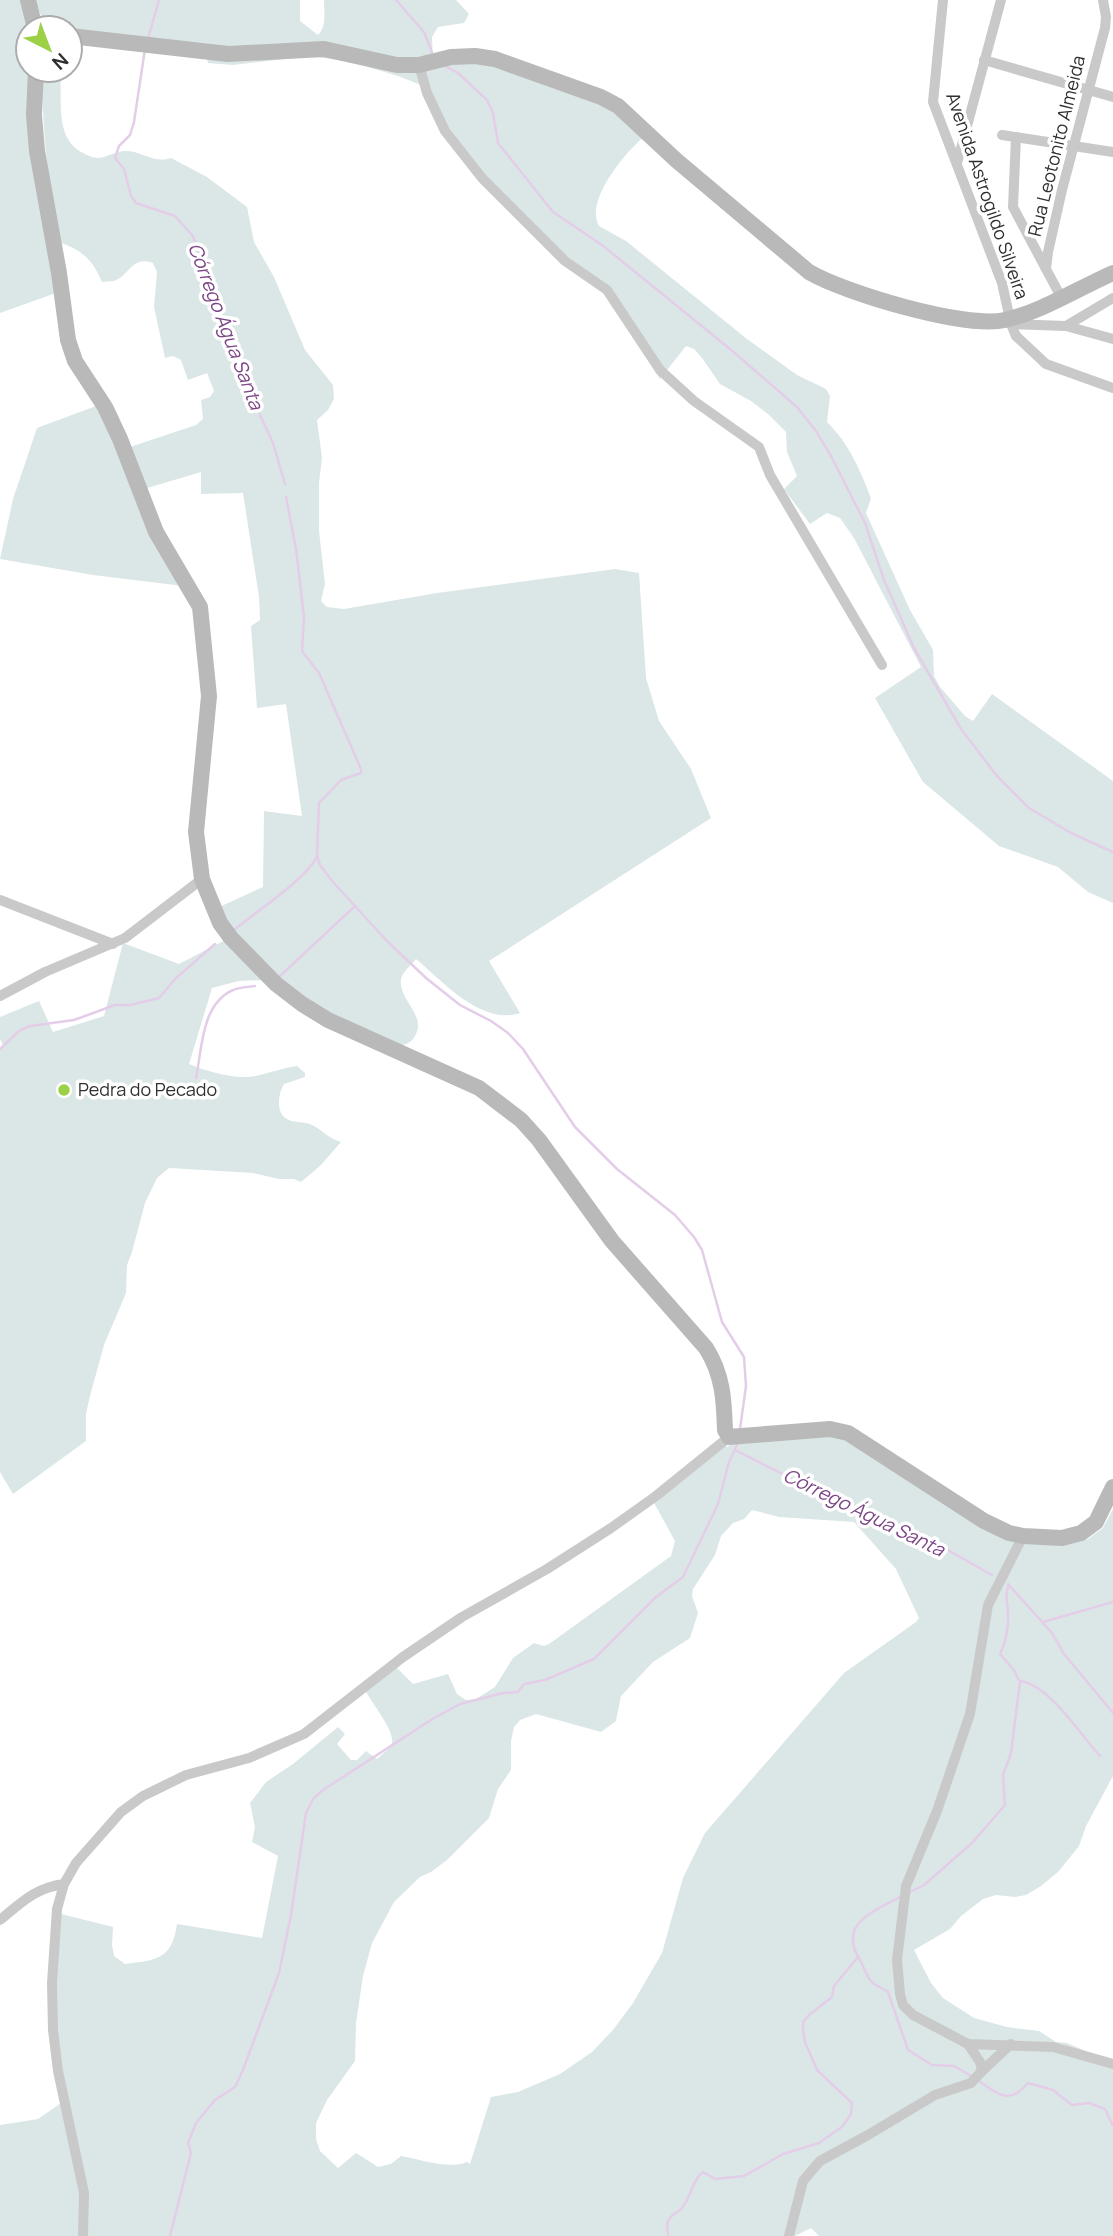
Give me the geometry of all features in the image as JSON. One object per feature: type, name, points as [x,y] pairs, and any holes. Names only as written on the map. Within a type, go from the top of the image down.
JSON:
[{"type":"street","name":"Avenida Astrogildo Silveira","points":[[943,0],[932,97],[1002,283],[1010,322]]},
{"type":"street","points":[[957,163],[1001,0]]},
{"type":"street","name":"Rua Leotonito Almeida","points":[[1046,269],[1052,230],[1105,28],[1103,0]]},
{"type":"street","points":[[84,38],[228,54],[324,49],[387,64],[419,65],[451,57],[495,59],[601,97],[625,112],[676,160],[821,279],[862,295],[943,315],[980,322],[1066,326],[1113,339]]},
{"type":"street","points":[[984,60],[1113,97]]},
{"type":"street","points":[[419,65],[427,93],[445,131],[489,187],[565,261],[611,294],[638,340],[671,382],[759,447],[769,475],[882,665]]},
{"type":"street","points":[[35,84],[34,115],[37,151],[68,340],[75,361],[105,407],[120,439],[156,532],[200,607],[209,718],[196,821],[202,879],[225,931],[276,984],[302,1004],[328,1020],[479,1088],[504,1105],[530,1129],[612,1241],[706,1348],[723,1386],[725,1430],[729,1437]]},
{"type":"street","points":[[1002,135],[1113,152]]},
{"type":"street","points":[[1016,137],[1013,206],[1061,297]]},
{"type":"street","points":[[1010,322],[1113,273]]},
{"type":"street","points":[[1066,326],[1113,298]]},
{"type":"street","points":[[1010,322],[1021,342],[1046,364],[1113,388]]},
{"type":"street","points":[[0,996],[45,972],[113,944],[142,927],[202,879]]},
{"type":"street","points":[[0,900],[113,944]]},
{"type":"street","points":[[83,2236],[85,2211],[82,2174],[63,2104],[53,2030],[52,1983],[57,1909],[64,1884],[76,1863],[121,1812],[143,1796],[186,1775],[249,1758],[304,1734],[403,1657],[462,1617],[547,1569],[611,1528],[656,1496],[729,1437],[830,1429],[848,1433],[984,1521],[1023,1536],[1062,1538],[1081,1533],[1096,1522],[1113,1487]]},
{"type":"street","points":[[1023,1536],[988,1605],[970,1714],[937,1811],[906,1886],[897,1960],[900,1994],[903,2005],[919,2019],[968,2044],[1061,2048],[1113,2064]]},
{"type":"street","points":[[0,1920],[35,1892],[64,1884]]},
{"type":"street","points":[[968,2044],[980,2062],[977,2077]]},
{"type":"street","points":[[789,2236],[803,2181],[820,2161],[935,2095],[977,2077],[1010,2045]]},
{"type":"shaded area","points":[[0,0],[22,0],[25,14],[14,14],[14,84],[30,84],[32,164],[56,293],[0,313]]},
{"type":"shaded area","points":[[34,0],[300,0],[300,21],[318,35],[324,23],[324,0],[456,0],[469,14],[464,23],[438,27],[432,37],[433,61],[467,55],[603,99],[645,136],[618,164],[602,190],[596,216],[599,226],[626,241],[747,339],[797,375],[826,389],[830,396],[827,422],[848,448],[871,498],[866,513],[910,610],[933,650],[934,676],[940,687],[965,716],[973,721],[992,694],[1113,781],[1113,903],[1088,892],[1058,867],[999,846],[923,782],[875,698],[921,667],[854,538],[840,518],[827,513],[810,524],[784,489],[797,476],[787,452],[786,432],[751,401],[720,384],[694,349],[686,346],[660,379],[606,289],[561,253],[486,182],[444,126],[426,87],[351,62],[311,56],[232,65],[208,63],[204,49],[84,34],[84,14],[40,14]]},
{"type":"shaded area","points":[[43,84],[60,84],[63,127],[67,138],[83,153],[98,158],[130,151],[158,159],[171,158],[207,177],[247,207],[254,242],[274,277],[305,350],[333,385],[334,399],[328,410],[317,420],[322,458],[319,531],[325,584],[321,601],[327,607],[344,609],[437,593],[615,569],[639,573],[646,678],[659,721],[691,769],[711,818],[489,961],[520,1013],[491,1013],[477,1007],[450,989],[416,959],[403,974],[401,984],[417,1020],[415,1036],[408,1043],[399,1046],[378,1041],[329,1015],[272,975],[250,952],[217,908],[263,887],[264,811],[302,816],[286,704],[257,708],[251,626],[260,620],[259,597],[243,493],[201,494],[201,472],[144,489],[127,448],[196,425],[203,419],[201,400],[210,397],[214,391],[207,373],[188,380],[181,360],[173,356],[165,358],[154,307],[157,272],[153,263],[140,262],[114,281],[102,282],[95,267],[85,256],[58,242],[44,136]]},
{"type":"shaded area","points":[[96,406],[183,586],[93,575],[0,559],[13,499],[37,428]]},
{"type":"shaded area","points":[[225,940],[264,980],[239,981],[212,988],[189,1064],[214,1073],[242,1077],[297,1066],[305,1073],[305,1077],[284,1084],[279,1098],[281,1114],[289,1120],[312,1125],[341,1142],[321,1165],[301,1182],[253,1173],[169,1168],[157,1178],[145,1203],[127,1265],[126,1293],[104,1345],[90,1396],[86,1414],[86,1441],[13,1494],[0,1472],[0,1048],[3,1045],[0,1039],[0,1017],[39,1001],[53,1032],[104,1016],[123,943],[179,964]]},
{"type":"shaded area","points":[[836,1435],[990,1529],[1071,1542],[1088,1539],[1103,1528],[1113,1509],[1113,1776],[1086,1826],[1079,1846],[1058,1872],[1026,1895],[996,1895],[983,1899],[961,1916],[950,1929],[914,1950],[931,1983],[943,1998],[974,2018],[1007,2027],[1039,2031],[1056,2042],[1067,2043],[1113,2063],[1113,2236],[819,2236],[811,2228],[795,2236],[0,2236],[0,2125],[38,2119],[64,2101],[56,2048],[57,1913],[113,1927],[114,1956],[125,1964],[161,1956],[171,1945],[177,1924],[262,1938],[278,1856],[252,1842],[255,1827],[250,1803],[266,1782],[338,1727],[345,1734],[337,1744],[351,1760],[357,1760],[366,1751],[377,1759],[390,1747],[392,1737],[364,1688],[396,1667],[413,1684],[448,1674],[457,1694],[466,1700],[476,1699],[495,1687],[513,1658],[534,1643],[544,1646],[549,1644],[671,1556],[675,1541],[653,1501],[723,1444],[727,1447],[736,1441]],"holes":[[[752,1510],[779,1517],[854,1522],[896,1569],[919,1618],[844,1673],[705,1833],[683,1878],[662,1953],[633,2003],[592,2052],[560,2074],[518,2092],[491,2097],[470,2164],[467,2162],[451,2165],[401,2156],[391,2164],[378,2167],[356,2153],[338,2168],[320,2151],[316,2139],[316,2123],[327,2100],[355,2061],[356,2023],[363,1976],[372,1943],[394,1902],[420,1877],[447,1860],[489,1818],[498,1789],[511,1770],[511,1741],[514,1727],[520,1720],[536,1714],[601,1732],[616,1721],[621,1696],[653,1662],[690,1638],[698,1613],[692,1596],[693,1589],[715,1555],[721,1536],[733,1523],[744,1519]]]},
{"type":"waterway","name":"Córrego Água Santa","points":[[148,39],[159,0]]},
{"type":"waterway","points":[[396,0],[424,32],[433,55]]},
{"type":"waterway","name":"Córrego Água Santa","points":[[145,49],[134,122],[130,135],[119,146],[115,158],[124,169],[131,196],[136,203],[175,216],[193,236],[273,443],[285,484]]},
{"type":"waterway","points":[[445,66],[458,73],[487,100],[493,113],[498,143],[553,212],[602,245],[797,407],[831,456],[865,523],[884,580],[914,648],[961,729],[997,776],[1029,808],[1071,833],[1113,852]]},
{"type":"waterway","name":"Córrego Água Santa","points":[[286,497],[296,549],[304,617],[302,651],[319,673],[361,769],[361,773],[341,780],[319,803],[317,856],[320,865],[387,941],[426,978],[460,1005],[508,1033],[523,1049],[575,1127],[617,1169],[675,1215],[694,1237],[702,1250],[722,1322],[744,1357],[746,1386],[740,1429]]},
{"type":"waterway","points":[[234,930],[292,885],[317,856]]},
{"type":"waterway","points":[[279,977],[355,906]]},
{"type":"waterway","points":[[0,1049],[19,1031],[30,1026],[74,1020],[115,1005],[130,1005],[159,998],[175,979],[215,944]]},
{"type":"waterway","points":[[196,1078],[205,1029],[215,1006],[233,990],[255,986]]},
{"type":"waterway","points":[[170,2236],[191,2153],[188,2143],[196,2123],[215,2100],[235,2087],[279,1973],[291,1915],[306,1813],[313,1799],[434,1718],[460,1704],[518,1692],[524,1684],[545,1680],[594,1659],[656,1597],[683,1577],[718,1504],[729,1462],[737,1445]]},
{"type":"waterway","name":"Córrego Água Santa","points":[[735,1450],[828,1497],[937,1544],[992,1575]]},
{"type":"waterway","points":[[1008,1584],[1052,1633],[1064,1654],[1113,1713]]},
{"type":"waterway","name":"Córrego Água Santa","points":[[910,1892],[924,1885],[972,1843],[1005,1805],[1003,1775],[1011,1753],[1020,1682],[1000,1654],[1007,1630],[1006,1596],[1009,1585]]},
{"type":"waterway","points":[[1043,1622],[1113,1602]]},
{"type":"waterway","points":[[1020,1681],[1042,1691],[1053,1701],[1100,1756]]},
{"type":"waterway","name":"Córrego Água Santa","points":[[900,1897],[862,1920],[853,1937],[854,1948],[869,1979],[888,1992],[908,2050],[932,2065],[954,2066],[973,2077]]},
{"type":"waterway","points":[[668,2236],[668,2221],[682,2208],[696,2179],[703,2172],[715,2179],[744,2176],[783,2154],[819,2143],[843,2126],[851,2114],[852,2103],[817,2070],[805,2042],[803,2022],[832,1997],[834,1986],[858,1957]]},
{"type":"waterway","name":"Córrego Água Santa","points":[[979,2081],[1004,2096],[1015,2094],[1028,2083],[1053,2090],[1072,2105],[1089,2103],[1105,2109],[1113,2126]]},
{"type":"place","name":"Pedra do Pecado","points":[[64,1090]]}]
